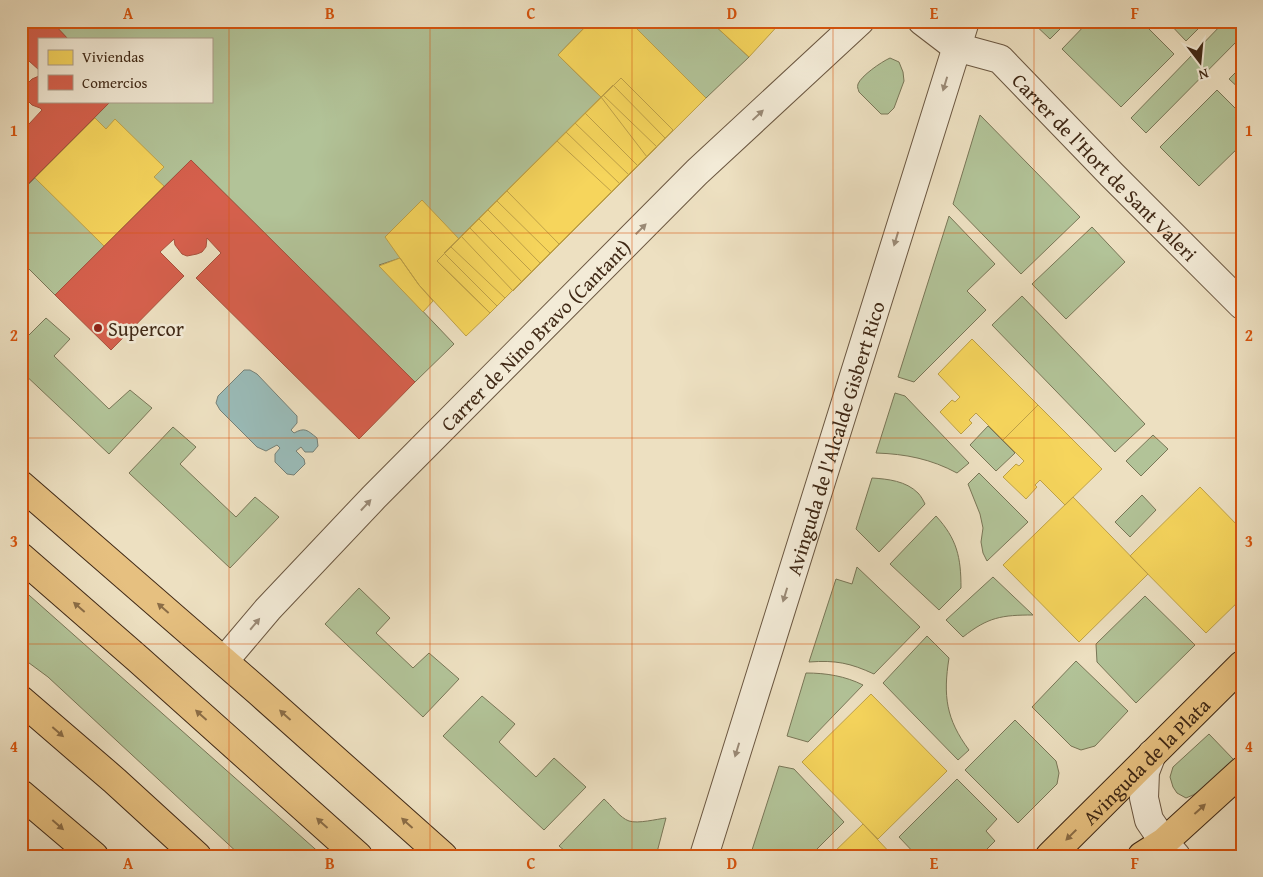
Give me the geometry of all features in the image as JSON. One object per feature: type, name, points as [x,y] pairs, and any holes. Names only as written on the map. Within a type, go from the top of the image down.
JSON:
[{"type":"main road","points":[[21,485],[224,661],[443,856]]},
{"type":"main road","points":[[21,557],[138,658],[358,856]]},
{"type":"main road","name":"Avinguda de la Plata","points":[[1050,856],[1242,665]]},
{"type":"main road","points":[[21,700],[116,781],[198,856]]},
{"type":"main road","points":[[1161,851],[1242,771]]},
{"type":"main road","points":[[21,794],[94,856]]},
{"type":"street","name":"Carrer de Nino Bravo (Cantant)","points":[[224,661],[268,609],[361,511],[503,367],[697,172],[860,21]]},
{"type":"street","points":[[922,21],[956,47]]},
{"type":"street","name":"Avinguda de l'Alcalde Gisbert Rico","points":[[704,856],[965,21]]},
{"type":"street","name":"Carrer de l'Hort de Sant Valeri","points":[[956,47],[1000,59],[1112,175],[1242,305]]},
{"type":"street","points":[[1152,754],[1145,772],[1144,798],[1149,820],[1161,851]]},
{"type":"green space","points":[[51,21],[591,21],[558,55],[601,97],[459,239],[379,265],[454,344],[415,382],[191,160],[55,295],[21,261],[21,192],[110,102],[212,102],[212,38],[67,38]]},
{"type":"green space","points":[[629,21],[710,21],[749,57],[706,98]]},
{"type":"green space","points":[[1031,21],[1068,21],[1050,39]]},
{"type":"green space","points":[[1089,21],[1141,21],[1174,54],[1121,107],[1062,49]]},
{"type":"green space","points":[[1167,21],[1206,21],[1186,41]]},
{"type":"green space","points":[[1225,21],[1242,21],[1242,36],[1146,133],[1131,118]]},
{"type":"green space","points":[[890,58],[899,62],[904,81],[894,108],[888,114],[881,114],[859,92],[858,85],[867,73]]},
{"type":"green space","points":[[1242,66],[1242,91],[1229,79]]},
{"type":"green space","points":[[1217,90],[1242,115],[1242,144],[1199,186],[1160,147]]},
{"type":"green space","points":[[980,115],[1080,217],[1021,274],[953,204]]},
{"type":"green space","points":[[949,216],[995,264],[967,291],[986,310],[914,382],[898,377]]},
{"type":"green space","points":[[1092,227],[1125,262],[1066,319],[1032,284]]},
{"type":"green space","points":[[1022,296],[1145,424],[1115,452],[992,325]]},
{"type":"green space","points":[[46,318],[70,339],[54,356],[109,409],[130,390],[152,408],[109,454],[21,371],[21,343]]},
{"type":"green space","points":[[895,393],[905,396],[969,463],[957,473],[938,464],[918,458],[876,453]]},
{"type":"green space","points":[[988,426],[1015,453],[996,471],[970,445]]},
{"type":"green space","points":[[173,427],[196,447],[180,464],[236,517],[255,497],[279,517],[230,568],[129,473]]},
{"type":"green space","points":[[1153,435],[1168,449],[1141,476],[1126,461]]},
{"type":"green space","points":[[979,473],[1028,522],[987,561],[981,542],[983,528],[980,514],[968,484]]},
{"type":"green space","points":[[872,478],[902,483],[918,493],[925,504],[879,552],[856,529]]},
{"type":"green space","points":[[1142,495],[1156,510],[1130,537],[1115,522]]},
{"type":"green space","points":[[936,516],[953,541],[959,558],[961,577],[961,588],[939,610],[890,564]]},
{"type":"green space","points":[[857,567],[920,627],[874,674],[843,663],[827,661],[809,662],[836,579],[852,584]]},
{"type":"green space","points":[[993,577],[1033,615],[996,618],[980,625],[963,637],[946,620]]},
{"type":"green space","points":[[21,588],[323,856],[241,856],[48,677],[21,657]]},
{"type":"green space","points":[[359,588],[390,618],[376,633],[413,668],[429,653],[459,679],[423,717],[325,624]]},
{"type":"green space","points":[[1145,596],[1195,645],[1136,703],[1097,662],[1096,644]]},
{"type":"green space","points":[[927,636],[949,658],[946,684],[948,707],[955,728],[969,750],[958,760],[883,683]]},
{"type":"green space","points":[[1076,661],[1128,711],[1095,746],[1081,750],[1071,746],[1032,707]]},
{"type":"green space","points":[[806,673],[835,676],[863,685],[808,742],[787,736]]},
{"type":"green space","points":[[482,696],[515,724],[499,742],[536,777],[554,758],[586,787],[544,830],[443,736]]},
{"type":"green space","points":[[1015,720],[1056,761],[1059,773],[1057,784],[1018,823],[965,770]]},
{"type":"green space","points":[[1209,734],[1234,760],[1206,787],[1186,798],[1177,793],[1173,787],[1170,777],[1173,767]]},
{"type":"green space","points":[[779,766],[794,769],[844,822],[810,856],[757,856],[752,850]]},
{"type":"green space","points":[[957,779],[997,819],[986,831],[995,841],[980,856],[917,856],[899,837]]},
{"type":"green space","points":[[604,799],[629,821],[642,822],[666,818],[656,856],[571,856],[559,846]]},
{"type":"water","points":[[244,370],[250,370],[257,374],[297,416],[297,423],[291,430],[294,433],[306,430],[317,438],[318,446],[313,452],[305,452],[301,447],[296,451],[304,459],[305,464],[294,475],[287,474],[275,462],[275,454],[280,448],[277,445],[266,451],[257,447],[220,410],[216,403],[218,396]]},
{"type":"building: Viviendas","points":[[591,21],[629,21],[706,98],[490,313],[437,261],[601,97],[558,55]]},
{"type":"building: Viviendas","points":[[710,21],[782,21],[749,57]]},
{"type":"building: Viviendas","points":[[621,78],[673,130],[497,306],[444,253]]},
{"type":"building: Viviendas","points":[[613,85],[665,138],[505,298],[451,247]]},
{"type":"building: Viviendas","points":[[603,95],[657,147],[513,291],[461,236]]},
{"type":"building: Viviendas","points":[[601,97],[647,157],[522,282],[470,228]]},
{"type":"building: Viviendas","points":[[585,113],[638,166],[532,272],[479,219]]},
{"type":"building: Viviendas","points":[[95,118],[106,129],[115,119],[164,167],[154,177],[164,186],[104,246],[35,178]]},
{"type":"building: Viviendas","points":[[575,123],[629,175],[540,263],[488,210]]},
{"type":"building: Viviendas","points":[[566,132],[620,184],[550,253],[497,201]]},
{"type":"building: Viviendas","points":[[557,141],[612,192],[559,244],[507,191]]},
{"type":"building: Viviendas","points":[[422,200],[459,239],[437,261],[490,313],[466,336],[419,285],[385,237]]},
{"type":"building: Viviendas","points":[[400,258],[433,301],[423,312],[379,266]]},
{"type":"building: Viviendas","points":[[972,339],[1038,405],[1003,440],[976,413],[969,420],[972,423],[961,434],[940,412],[952,400],[955,402],[960,397],[938,374]]},
{"type":"building: Viviendas","points":[[1038,405],[1102,469],[1065,505],[1040,480],[1035,485],[1037,487],[1026,499],[1003,477],[1016,464],[1019,466],[1024,461],[1003,440]]},
{"type":"building: Viviendas","points":[[1200,487],[1242,530],[1242,598],[1206,633],[1130,556]]},
{"type":"building: Viviendas","points":[[1073,497],[1148,574],[1079,642],[1003,565]]},
{"type":"building: Viviendas","points":[[871,694],[947,771],[878,839],[802,762]]},
{"type":"building: Viviendas","points":[[863,824],[893,856],[830,856]]},
{"type":"building: Comercios","points":[[21,21],[51,21],[67,38],[38,38],[38,69],[29,61],[21,68]]},
{"type":"building: Comercios","points":[[38,76],[38,102],[110,102],[21,191],[21,116],[29,124],[42,110],[32,105],[26,97],[25,92],[28,83]]},
{"type":"building: Comercios","points":[[191,160],[415,382],[359,439],[196,278],[221,253],[207,238],[206,247],[197,254],[187,256],[182,254],[175,245],[174,239],[160,252],[184,276],[111,350],[55,295]]},
{"type":"place","name":"Supercor","points":[[98,328]]}]
